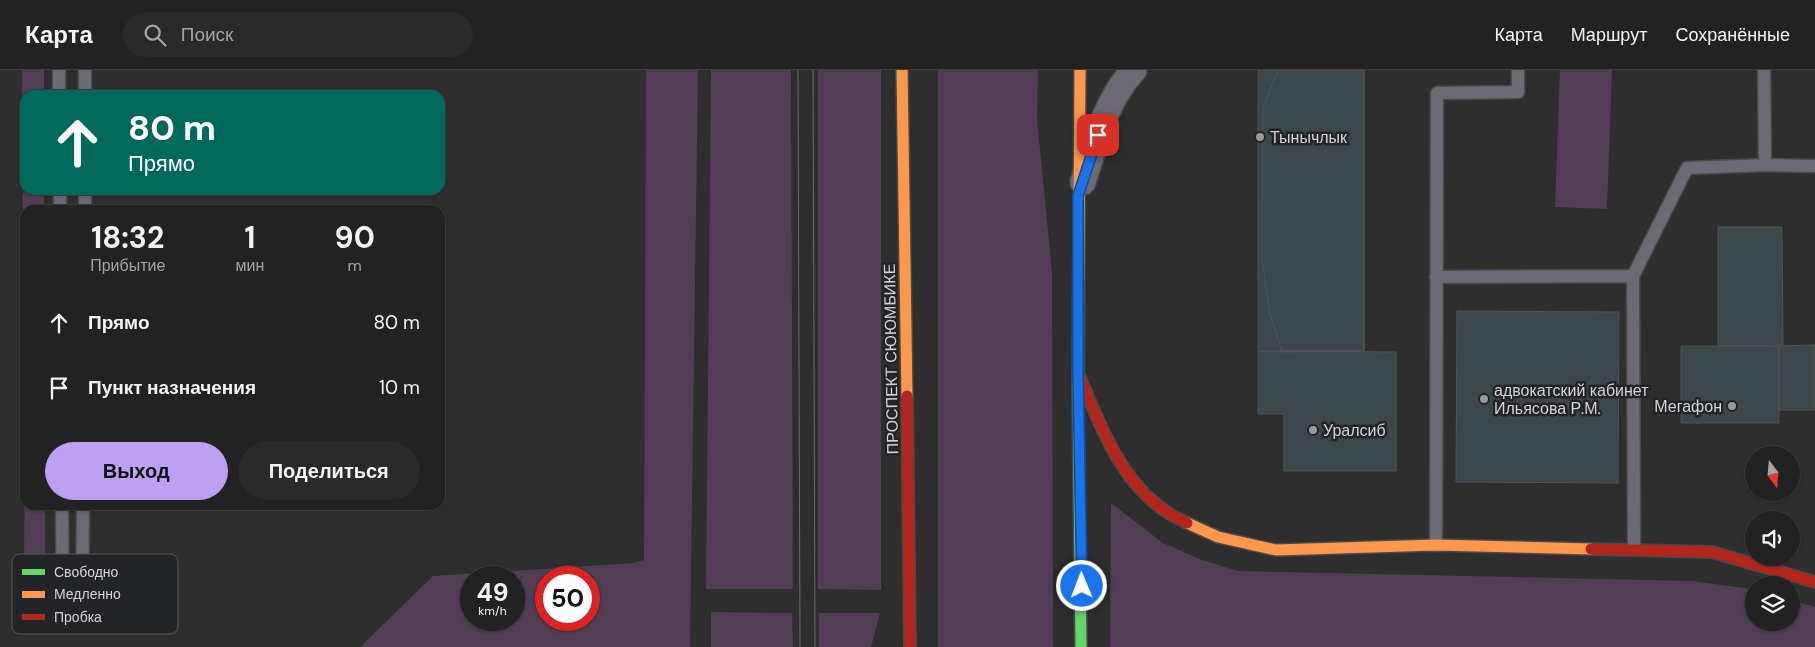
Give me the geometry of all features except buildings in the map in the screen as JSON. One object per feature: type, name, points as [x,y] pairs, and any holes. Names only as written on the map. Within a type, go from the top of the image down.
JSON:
[{"type":"main road","name":"ПРОСПЕКТ СЮЮМБИКЕ","points":[[902,70],[911,603],[910,647]]},
{"type":"main road","points":[[1080,70],[1078,373],[1081,647]]},
{"type":"main road","points":[[1078,373],[1115,457],[1141,490],[1173,517],[1218,537],[1276,550],[1436,545],[1712,552],[1815,582]]},
{"type":"main road","points":[[899,629],[911,603]]},
{"type":"street","points":[[1078,196],[1108,107],[1124,81],[1134,70]]},
{"type":"lane","points":[[59,70],[59,90]]},
{"type":"lane","points":[[85,90],[86,70]]},
{"type":"lane","points":[[1436,545],[1437,93],[1518,92],[1518,70]]},
{"type":"lane","points":[[1764,70],[1765,165]]},
{"type":"lane","points":[[1634,549],[1633,276],[1687,168],[1765,165],[1815,166]]},
{"type":"lane","points":[[1436,278],[1633,276]]},
{"type":"lane","points":[[62,510],[62,554]]},
{"type":"lane","points":[[83,510],[83,554]]},
{"type":"shaded area","points":[[22,70],[44,70],[44,90],[22,90]]},
{"type":"shaded area","points":[[646,70],[698,70],[690,647],[360,647],[433,576],[460,574],[460,631],[525,631],[525,570],[535,569],[535,631],[600,631],[600,566],[588,566],[634,563],[644,560]]},
{"type":"shaded area","points":[[711,70],[791,70],[793,589],[706,589]]},
{"type":"shaded area","points":[[818,70],[881,70],[881,590],[818,589]]},
{"type":"shaded area","points":[[938,70],[1038,70],[1037,118],[1052,272],[1053,647],[938,647]]},
{"type":"shaded area","points":[[1560,70],[1612,70],[1607,209],[1555,207]]},
{"type":"shaded area","points":[[23,195],[44,195],[44,205],[23,205]]},
{"type":"shaded area","points":[[1111,503],[1163,543],[1199,559],[1238,571],[1692,581],[1745,588],[1745,631],[1800,631],[1800,603],[1815,607],[1815,647],[1110,647]]},
{"type":"shaded area","points":[[24,510],[45,510],[45,554],[24,554]]},
{"type":"shaded area","points":[[711,612],[792,613],[793,647],[711,647]]},
{"type":"shaded area","points":[[819,613],[880,613],[871,647],[819,647]]},
{"type":"tram line","points":[[798,70],[800,647]]},
{"type":"tram line","points":[[813,70],[815,647]]},
{"type":"traffic: fast","points":[[1078,390],[1081,647]]},
{"type":"traffic: slow","points":[[902,70],[907,396]]},
{"type":"traffic: slow","points":[[1078,390],[1080,70]]},
{"type":"traffic: slow","points":[[1187,523],[1218,537],[1276,550],[1436,545],[1591,549]]},
{"type":"traffic: jam","points":[[1078,373],[1107,439],[1132,479],[1147,496],[1166,511],[1187,523]]},
{"type":"traffic: jam","points":[[907,396],[910,647]]},
{"type":"traffic: jam","points":[[1591,549],[1712,552],[1815,582]]},
{"type":"place","name":"Тынычлык","points":[[1260,137]]},
{"type":"place","name":"адвокатский кабинет Ильясова Р.М.","points":[[1484,399]]},
{"type":"place","name":"Мегафон","points":[[1732,406]]},
{"type":"place","name":"Уралсиб","points":[[1313,430]]},
{"type":"route","points":[[1082,586],[1078,373],[1078,196],[1098,135]]}]
